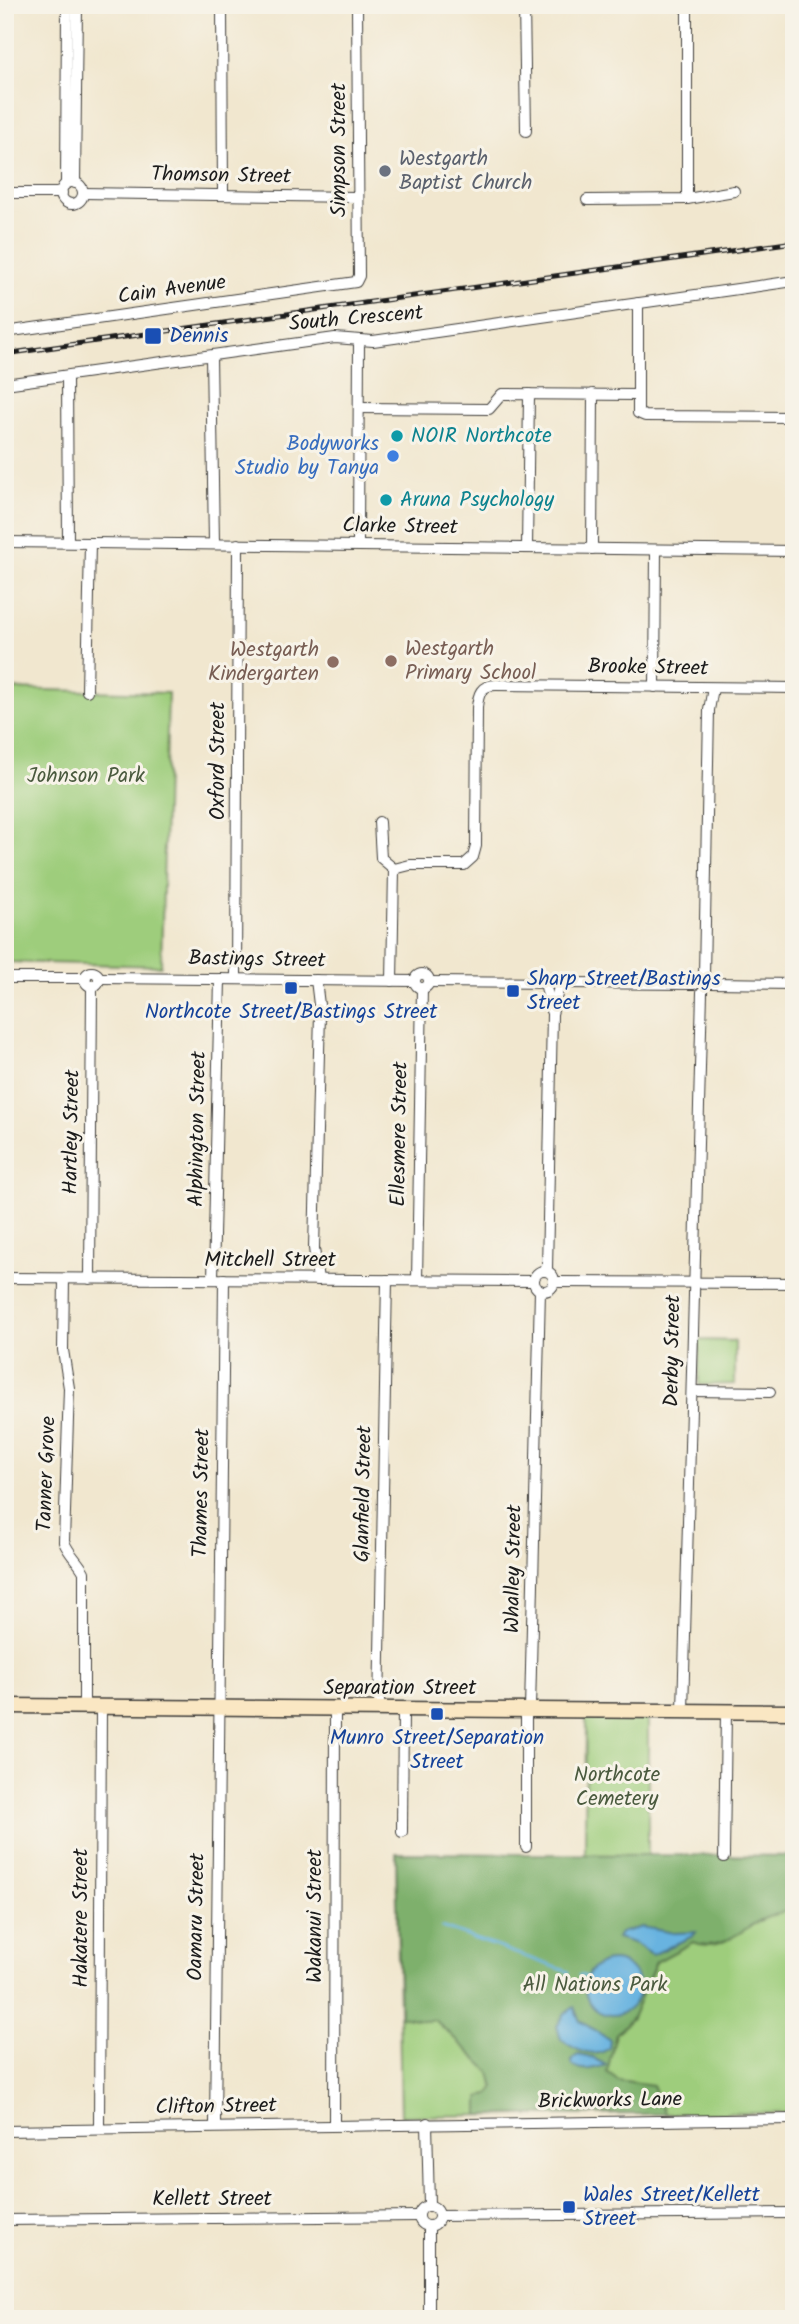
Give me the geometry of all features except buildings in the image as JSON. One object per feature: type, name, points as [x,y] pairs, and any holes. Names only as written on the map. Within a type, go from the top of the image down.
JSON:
[{"type":"street","points":[[67,5],[68,187]]},
{"type":"street","points":[[5,193],[68,187],[81,187],[81,199],[73,204],[64,200],[68,187],[77,5]]},
{"type":"street","points":[[222,5],[223,195]]},
{"type":"street","name":"Simpson Street","points":[[344,286],[356,282],[359,276],[357,5]]},
{"type":"street","points":[[524,5],[526,131]]},
{"type":"street","points":[[687,5],[687,199]]},
{"type":"street","points":[[587,200],[687,199],[734,191]]},
{"type":"street","name":"Thomson Street","points":[[83,193],[357,197]]},
{"type":"street","name":"South Crescent","points":[[5,384],[335,338],[373,341],[794,281]]},
{"type":"street","name":"Cain Avenue","points":[[5,332],[344,286]]},
{"type":"street","points":[[638,303],[638,413],[645,416],[793,416],[794,360]]},
{"type":"street","points":[[358,545],[359,341]]},
{"type":"street","points":[[211,356],[214,544]]},
{"type":"street","points":[[66,376],[68,542]]},
{"type":"street","points":[[359,408],[489,409],[502,394],[637,395]]},
{"type":"street","points":[[527,548],[529,394]]},
{"type":"street","points":[[593,394],[593,549]]},
{"type":"street","name":"Clarke Street","points":[[5,542],[794,551]]},
{"type":"street","points":[[87,691],[90,542]]},
{"type":"street","name":"Oxford Street","points":[[236,979],[238,544]]},
{"type":"street","points":[[655,687],[656,550]]},
{"type":"street","name":"Brooke Street","points":[[394,869],[410,865],[464,865],[473,856],[478,694],[489,685],[794,688]]},
{"type":"street","points":[[710,688],[708,979],[709,989],[698,988],[697,977],[708,979],[794,984]]},
{"type":"street","points":[[379,822],[381,858],[394,869],[392,981]]},
{"type":"street","name":"Bastings Street","points":[[5,978],[92,981],[392,981],[422,984],[545,982],[698,988]]},
{"type":"street","name":"Alphington Street","points":[[219,1279],[220,979]]},
{"type":"street","points":[[318,1280],[314,1248],[321,980]]},
{"type":"street","name":"Hartley Street","points":[[90,1279],[92,981]]},
{"type":"street","points":[[545,982],[552,1014]]},
{"type":"street","points":[[547,1270],[552,1014],[560,983]]},
{"type":"street","name":"Ellesmere Street","points":[[416,1280],[422,984]]},
{"type":"street","name":"Derby Street","points":[[683,1711],[692,1391],[698,988]]},
{"type":"street","points":[[547,1270],[553,1275],[555,1282]]},
{"type":"street","points":[[547,1270],[537,1273],[537,1286],[548,1290],[555,1282],[794,1283]]},
{"type":"street","name":"Mitchell Street","points":[[5,1278],[416,1280],[537,1286]]},
{"type":"street","name":"Tanner Grove","points":[[64,1279],[63,1350],[69,1388],[64,1542],[84,1572],[84,1707]]},
{"type":"street","name":"Thames Street","points":[[219,1279],[219,1708]]},
{"type":"street","name":"Glanfield Street","points":[[379,1709],[387,1280]]},
{"type":"street","name":"Whalley Street","points":[[526,1847],[526,1715],[530,1710],[537,1286]]},
{"type":"street","points":[[692,1391],[770,1392]]},
{"type":"street","name":"Separation Street","points":[[5,1706],[794,1712]]},
{"type":"street","name":"Hakatere Street","points":[[99,2129],[101,1707]]},
{"type":"street","name":"Oamaru Street","points":[[215,2126],[219,1708]]},
{"type":"street","name":"Wakanui Street","points":[[334,2124],[335,1709]]},
{"type":"street","points":[[402,1832],[403,1709]]},
{"type":"street","points":[[724,1857],[726,1711]]},
{"type":"street","name":"Brickworks Lane","points":[[427,2123],[794,2119]]},
{"type":"street","points":[[427,2123],[429,2206]]},
{"type":"street","name":"Clifton Street","points":[[5,2131],[427,2123]]},
{"type":"street","points":[[429,2206],[437,2210],[439,2216],[435,2225],[429,2227],[420,2222],[418,2216],[420,2210],[429,2206]]},
{"type":"street","points":[[439,2216],[794,2213]]},
{"type":"street","name":"Kellett Street","points":[[5,2220],[418,2216]]},
{"type":"street","points":[[429,2227],[429,2319]]},
{"type":"green space","name":"Johnson Park","points":[[7,689],[168,693],[161,966],[5,962]]},
{"type":"green space","points":[[699,1340],[735,1341],[735,1384],[699,1385]]},
{"type":"green space","name":"All Nations Park","points":[[586,1718],[648,1719],[648,1855],[794,1856],[794,2113],[401,2116],[396,1853],[585,1855]]},
{"type":"green space","name":"All Nations Park","points":[[396,1853],[794,1856],[794,1871],[789,1874],[794,1891],[794,1909],[765,1918],[721,1943],[703,1945],[693,1942],[656,1962],[632,2018],[616,2034],[607,2072],[618,2080],[653,2085],[665,2114],[479,2115],[479,2097],[489,2095],[494,2088],[490,2072],[435,2020],[400,2016]]},
{"type":"water","points":[[642,1927],[674,1933],[696,1932],[693,1936],[652,1955],[636,1944],[617,1938],[620,1933]]},
{"type":"water","points":[[612,1961],[631,1969],[639,1988],[631,2007],[612,2015],[593,2007],[585,1988],[593,1969]]},
{"type":"water","points":[[574,2007],[580,2021],[610,2040],[609,2048],[597,2054],[590,2054],[561,2040],[557,2026]]},
{"type":"water","points":[[578,2055],[593,2058],[606,2065],[580,2069],[572,2065],[572,2059]]},
{"type":"waterway","points":[[441,1927],[569,1972]]},
{"type":"waterway","points":[[579,1975],[587,1977]]},
{"type":"railway","points":[[5,354],[794,242]]},
{"type":"place","name":"Westgarth Baptist Church","points":[[385,171]]},
{"type":"place","name":"Dennis","points":[[153,336]]},
{"type":"place","name":"NOIR Northcote","points":[[397,436]]},
{"type":"place","name":"Bodyworks Studio by Tanya","points":[[393,456]]},
{"type":"place","name":"Aruna Psychology","points":[[386,500]]},
{"type":"place","name":"Westgarth Primary School","points":[[391,661]]},
{"type":"place","name":"Westgarth Kindergarten","points":[[333,662]]},
{"type":"place","name":"Northcote Street/Bastings Street","points":[[291,988]]},
{"type":"place","name":"Sharp Street/Bastings Street","points":[[513,991]]},
{"type":"place","name":"Munro Street/Separation Street","points":[[437,1714]]},
{"type":"place","name":"Wales Street/Kellett Street","points":[[569,2207]]},
{"type":"park label","name":"Northcote Cemetery","points":[[617,1787]]}]
